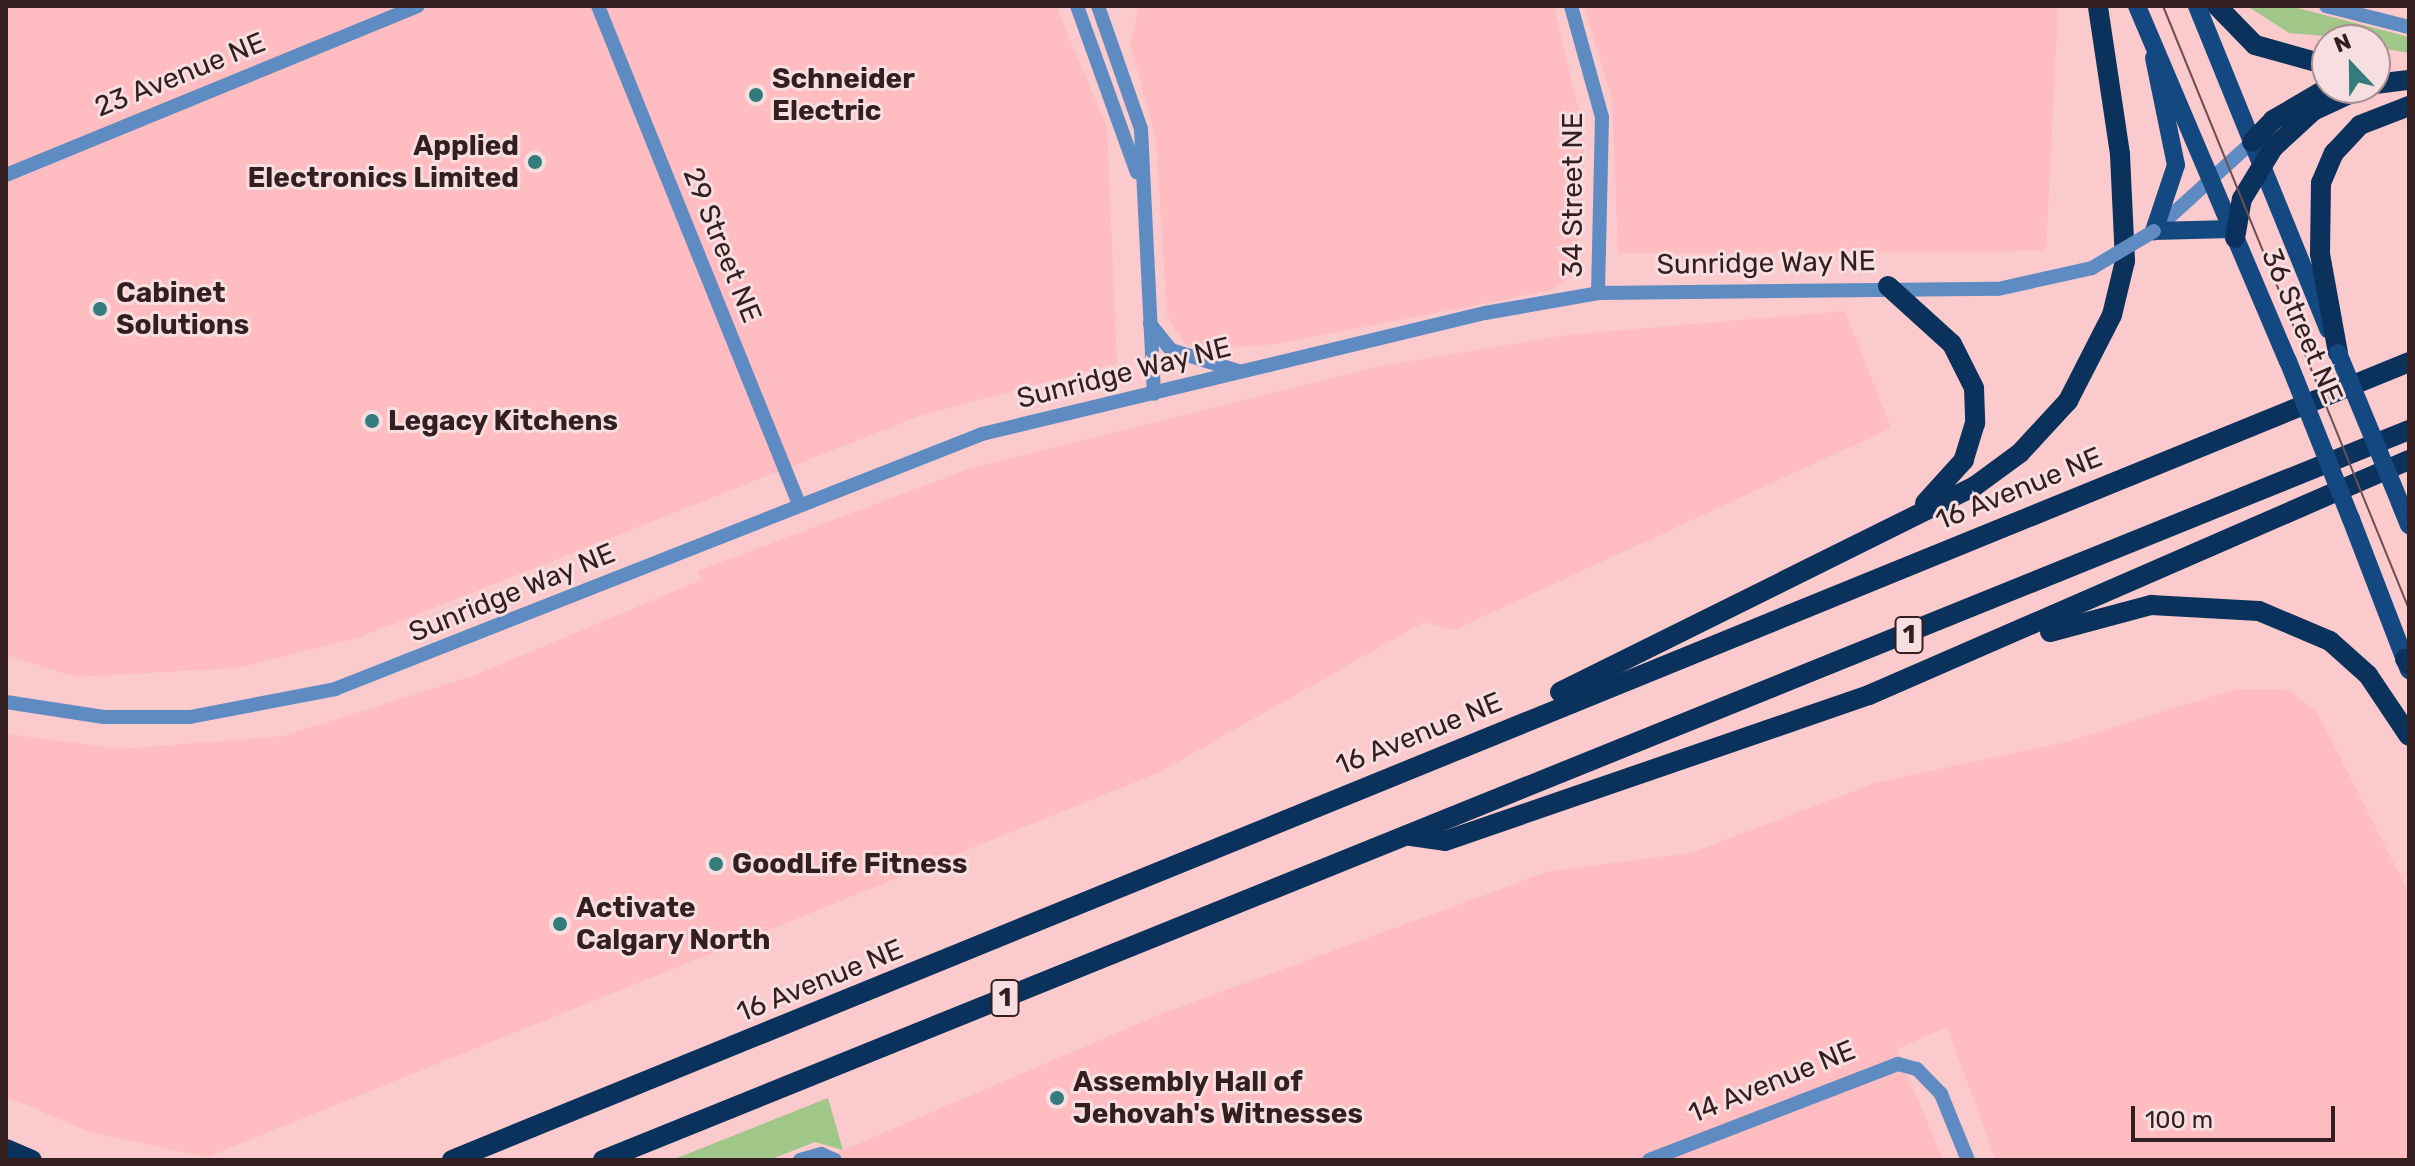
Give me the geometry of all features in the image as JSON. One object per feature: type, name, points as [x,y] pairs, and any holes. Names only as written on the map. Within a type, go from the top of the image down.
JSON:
[{"type":"highway","points":[[1415,766],[1433,748],[1617,667],[1975,486],[2038,436],[2079,384],[2112,315],[2127,230],[2098,6]]},
{"type":"highway","points":[[2217,6],[2255,45],[2311,61]]},
{"type":"highway","points":[[2252,142],[2273,120],[2311,99]]},
{"type":"highway","points":[[2233,233],[2235,220],[2261,164],[2313,111],[2328,104]]},
{"type":"highway","points":[[2338,353],[2320,254],[2321,183],[2334,153],[2360,125],[2409,106]]},
{"type":"highway","points":[[1888,286],[1952,344],[1976,405],[1971,440],[1956,473],[1890,531]]},
{"type":"highway","points":[[2316,399],[2409,350]]},
{"type":"highway","name":"16 Avenue NE","points":[[457,1157],[2409,362]]},
{"type":"highway","name":"1","points":[[603,1160],[2409,430]]},
{"type":"highway","points":[[1408,836],[1445,841],[1999,644],[2409,460]]},
{"type":"highway","points":[[1999,644],[2151,605],[2259,611],[2330,641],[2368,675],[2409,736]]},
{"type":"highway","points":[[6,1149],[32,1160]]},
{"type":"main road","name":"36 Street NE","points":[[2137,6],[2288,361],[2408,665]]},
{"type":"main road","name":"36 Street NE","points":[[2197,6],[2409,525]]},
{"type":"main road","points":[[2153,45],[2156,93],[2176,165],[2154,231],[2233,233]]},
{"type":"street","name":"23 Avenue NE","points":[[6,175],[418,6]]},
{"type":"street","name":"29 Street NE","points":[[598,6],[799,504]]},
{"type":"street","points":[[1098,6],[1141,129],[1140,181],[1154,394]]},
{"type":"street","name":"34 Street NE","points":[[1571,6],[1602,117],[1598,293]]},
{"type":"street","points":[[2326,6],[2409,27]]},
{"type":"street","points":[[1080,7],[1140,181]]},
{"type":"street","name":"Sunridge Way NE","points":[[6,702],[118,718],[265,707],[397,668],[799,504],[982,434],[1242,372],[1598,293],[1888,286],[1998,289],[2092,268],[2154,231],[2252,142]]},
{"type":"street","points":[[1149,323],[1171,350],[1242,372]]},
{"type":"street","name":"14 Avenue NE","points":[[1649,1160],[1869,1070],[1917,1069],[1941,1094],[1968,1160]]},
{"type":"street","points":[[800,1160],[833,1158]]},
{"type":"shaded area","points":[[6,6],[1056,6],[1107,127],[1117,363],[919,416],[360,637],[238,668],[76,677],[6,655]]},
{"type":"shaded area","points":[[1139,6],[1554,6],[1585,137],[1575,273],[1551,290],[1278,344],[1199,350],[1183,342],[1167,315],[1156,139],[1130,44]]},
{"type":"shaded area","points":[[1584,6],[2058,6],[2046,251],[1618,253],[1612,99]]},
{"type":"shaded area","points":[[1845,311],[1891,428],[1454,630],[1424,622],[1160,772],[207,1157],[89,1132],[6,1096],[6,734],[122,749],[283,736],[473,676],[701,580],[698,571],[971,468],[1376,367],[1567,335]]},
{"type":"shaded area","points":[[2236,689],[2286,689],[2316,710],[2409,893],[2409,1160],[1996,1160],[1947,1027],[1897,1049],[1943,1160],[800,1160],[830,1156],[1161,1014],[1550,871],[1691,853],[1875,783],[2066,742]]},
{"type":"green space","points":[[2247,6],[2290,6],[2359,24],[2311,24],[2311,35],[2289,33]]},
{"type":"green space","points":[[2391,32],[2409,37],[2409,53],[2391,50]]},
{"type":"green space","points":[[828,1098],[843,1150],[815,1142],[769,1160],[672,1160]]},
{"type":"tram line","points":[[2163,6],[2409,609]]},
{"type":"place","name":"Schneider Electric","points":[[756,95]]},
{"type":"place","name":"Applied Electronics Limited","points":[[535,162]]},
{"type":"place","name":"Cabinet Solutions","points":[[100,309]]},
{"type":"place","name":"Legacy Kitchens","points":[[372,421]]},
{"type":"place","name":"GoodLife Fitness","points":[[716,864]]},
{"type":"place","name":"Activate Calgary North","points":[[560,924]]},
{"type":"place","name":"Assembly Hall of Jehovah's Witnesses","points":[[1057,1098]]}]
